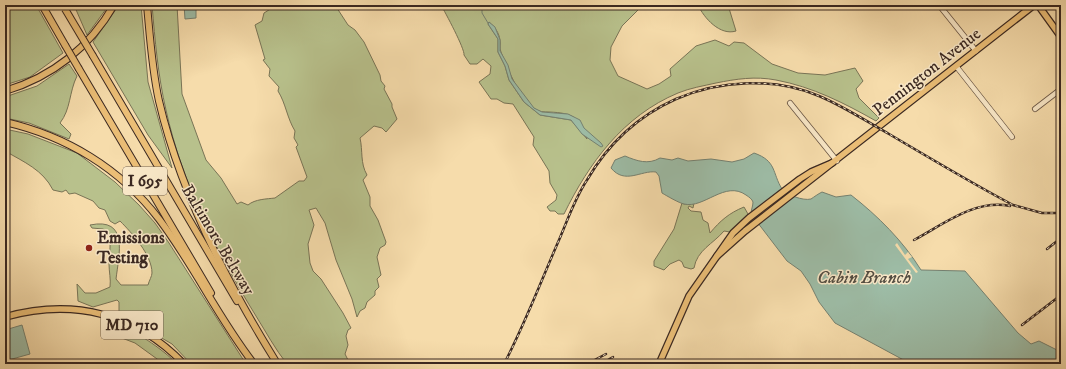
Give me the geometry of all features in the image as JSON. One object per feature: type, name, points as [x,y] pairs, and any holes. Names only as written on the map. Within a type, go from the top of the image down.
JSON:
[{"type":"highway","name":"Baltimore Beltway","points":[[42,5],[254,364]]},
{"type":"highway","points":[[5,91],[40,78],[68,59],[91,38],[114,5]]},
{"type":"highway","points":[[148,5],[155,77],[163,115],[175,158],[192,203],[222,264],[277,362]]},
{"type":"highway","name":"Baltimore Beltway","points":[[64,7],[241,308],[277,362]]},
{"type":"highway","points":[[5,122],[36,130],[65,142],[93,158],[135,191],[169,233],[217,310],[254,364]]},
{"type":"main road","name":"Pennington Avenue","points":[[717,256],[794,193],[837,161],[1034,5]]},
{"type":"main road","points":[[1039,5],[1061,37]]},
{"type":"main road","name":"Pennington Avenue","points":[[659,364],[690,296],[733,233],[749,218],[811,172],[837,161]]},
{"type":"main road","name":"MD 710","points":[[5,317],[30,311],[60,308],[104,315],[122,321],[152,336],[184,364]]},
{"type":"street","points":[[939,5],[976,51]]},
{"type":"street","points":[[956,66],[1012,137]]},
{"type":"street","points":[[1035,109],[1061,90]]},
{"type":"street","points":[[790,102],[837,161]]},
{"type":"green space","points":[[5,5],[36,5],[63,53],[30,77],[5,85]]},
{"type":"green space","points":[[74,5],[109,5],[87,35]]},
{"type":"green space","points":[[119,5],[141,5],[148,82],[172,168],[148,135],[93,42]]},
{"type":"green space","points":[[152,5],[177,5],[182,94],[206,160],[221,178],[237,204],[241,202],[248,205],[258,200],[275,198],[299,181],[304,181],[307,177],[296,147],[298,145],[294,138],[295,131],[278,91],[279,87],[269,76],[270,69],[263,60],[265,59],[255,25],[262,21],[264,13],[272,8],[272,5],[335,5],[348,25],[355,30],[364,42],[380,75],[381,81],[385,86],[384,89],[392,104],[397,119],[386,132],[382,128],[374,126],[360,138],[362,161],[367,175],[363,180],[370,197],[370,206],[378,220],[386,242],[385,245],[380,248],[377,257],[381,275],[377,279],[379,287],[375,291],[375,295],[367,302],[365,308],[360,311],[357,317],[352,299],[336,260],[325,223],[316,208],[309,210],[314,225],[308,244],[310,263],[313,271],[321,279],[351,328],[348,330],[346,336],[348,345],[345,354],[350,364],[287,364],[278,352],[228,268],[202,217],[191,191],[173,137],[161,84]]},
{"type":"green space","points":[[441,5],[643,5],[622,26],[611,47],[610,60],[618,76],[647,89],[659,84],[671,76],[670,69],[696,46],[715,40],[729,46],[734,42],[744,43],[772,64],[798,73],[825,75],[855,68],[863,81],[856,89],[859,98],[879,118],[876,121],[815,91],[776,80],[753,78],[738,79],[687,90],[658,103],[640,114],[624,128],[597,159],[574,195],[564,214],[558,214],[555,211],[550,211],[547,207],[556,200],[557,195],[550,183],[549,171],[533,145],[534,137],[513,104],[504,103],[497,99],[491,99],[479,82],[490,74],[491,66],[483,59],[477,64],[470,64],[464,55],[458,38]],"holes":[[[489,22],[499,35],[500,50],[507,67],[519,90],[529,104],[538,111],[570,115],[578,121],[587,139],[571,120],[540,115],[524,102],[509,80],[505,66],[498,52],[498,39],[488,24]]]},
{"type":"green space","points":[[698,5],[728,5],[736,31],[724,31],[713,25]]},
{"type":"green space","points":[[69,64],[77,76],[64,118],[60,123],[71,134],[69,139],[29,123],[5,118],[5,97],[37,86]]},
{"type":"green space","points":[[5,129],[28,134],[77,153],[115,182],[139,205],[155,223],[169,243],[246,364],[191,364],[172,344],[122,315],[119,311],[119,302],[117,300],[93,307],[78,301],[77,284],[85,293],[96,293],[110,287],[110,244],[108,232],[103,229],[92,228],[90,225],[102,224],[111,227],[116,232],[119,240],[119,259],[116,279],[121,285],[148,285],[152,276],[149,259],[135,238],[120,221],[115,224],[110,221],[105,210],[99,208],[93,201],[75,193],[69,194],[66,190],[62,192],[53,190],[44,177],[38,172],[5,151]]},
{"type":"green space","points":[[682,203],[694,203],[693,208],[689,206],[688,208],[691,211],[701,212],[703,220],[708,223],[710,233],[725,218],[739,209],[744,207],[748,214],[730,232],[724,231],[698,256],[694,268],[691,269],[684,267],[682,262],[679,260],[670,264],[664,270],[654,266],[654,261],[674,229]]},
{"type":"green space","points":[[113,324],[138,334],[164,352],[177,364],[164,364],[135,343],[114,335],[110,331]]},
{"type":"water","points":[[184,5],[196,5],[196,18],[185,19]]},
{"type":"water","points":[[489,22],[495,27],[500,40],[500,51],[508,65],[512,79],[534,108],[542,112],[568,114],[580,120],[584,128],[603,146],[601,147],[582,134],[571,120],[540,115],[524,102],[509,80],[505,66],[498,52],[498,39],[488,24]]},
{"type":"water","name":"Cabin Branch","points":[[754,153],[767,160],[773,168],[782,189],[791,195],[811,199],[822,192],[836,197],[851,195],[871,212],[898,239],[921,270],[965,271],[1018,333],[1031,344],[1039,341],[1061,352],[1061,364],[911,364],[835,323],[819,302],[810,284],[801,271],[787,261],[751,214],[753,202],[746,195],[738,191],[730,191],[699,203],[684,204],[662,193],[659,176],[656,172],[633,176],[622,176],[611,168],[615,160],[625,156],[638,161],[647,162],[660,158],[672,160],[678,158],[688,161],[711,159],[732,162],[744,159]]},
{"type":"water","points":[[22,325],[30,354],[5,361],[5,330]]},
{"type":"pier","points":[[897,243],[905,255],[908,252],[912,257],[908,259],[918,272],[916,273],[895,245]]},
{"type":"waterway","name":"Cabin Branch","points":[[482,5],[482,13],[488,23]]},
{"type":"railway","points":[[504,364],[526,318],[575,201],[595,167],[625,132],[649,114],[676,99],[711,88],[747,83],[766,84],[802,90],[819,96],[837,104],[1013,205],[1042,213],[1061,213]]},
{"type":"railway","points":[[914,240],[948,220],[972,209],[984,206],[1010,206]]},
{"type":"railway","points":[[1047,249],[1061,238]]},
{"type":"railway","points":[[1022,325],[1061,295]]},
{"type":"railway","points":[[587,364],[606,354]]},
{"type":"railway","points":[[601,364],[613,357]]},
{"type":"railway","points":[[615,364],[621,361]]},
{"type":"place","name":"Emissions Testing","points":[[89,248]]}]
